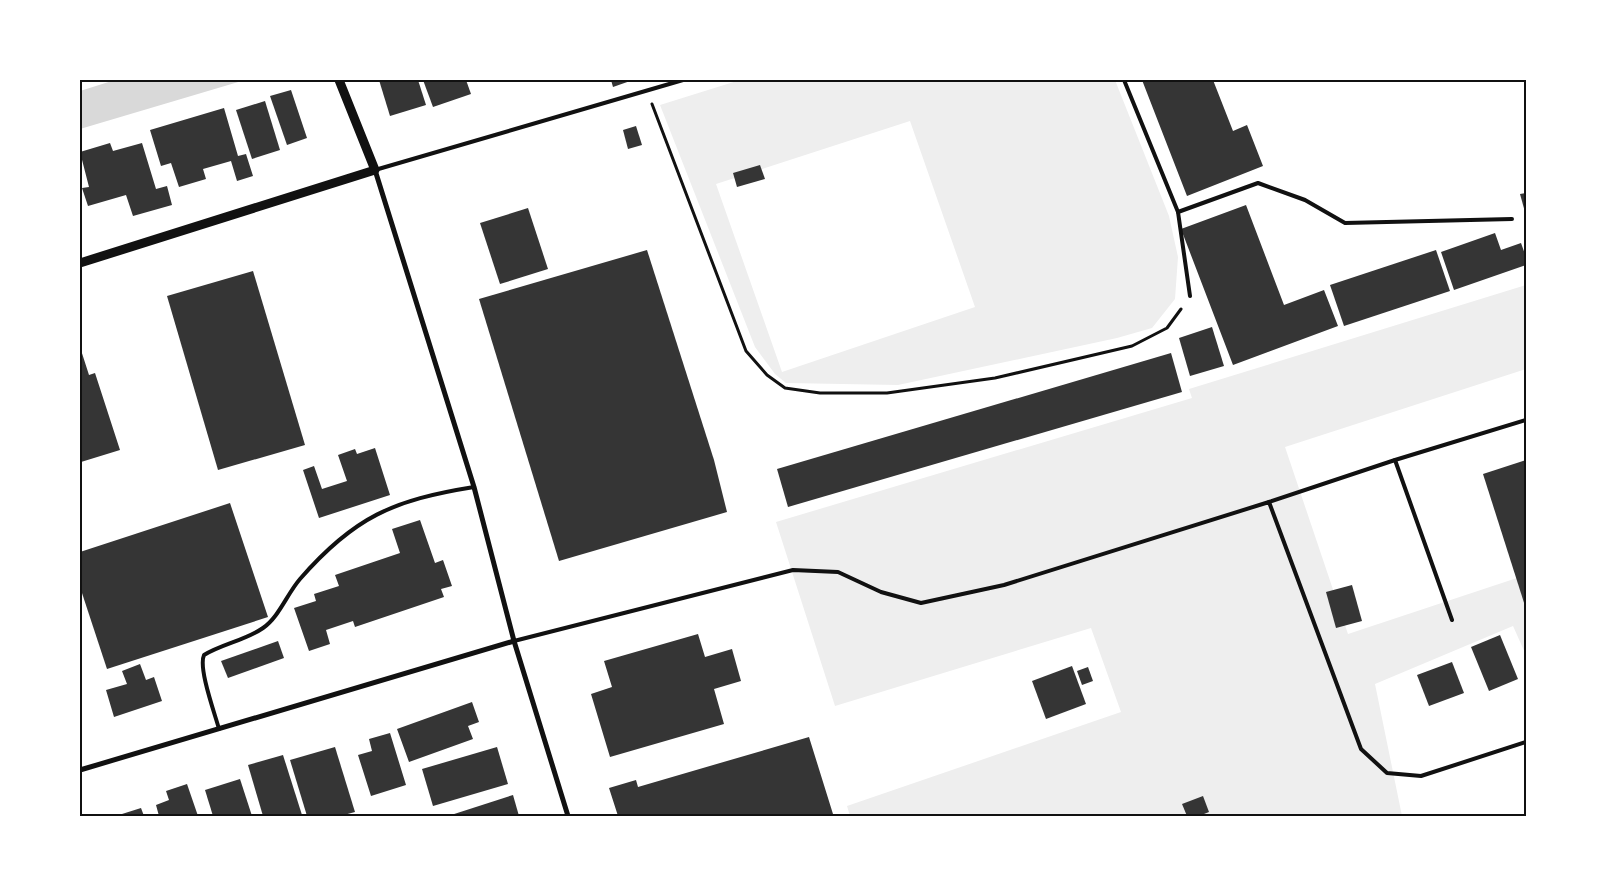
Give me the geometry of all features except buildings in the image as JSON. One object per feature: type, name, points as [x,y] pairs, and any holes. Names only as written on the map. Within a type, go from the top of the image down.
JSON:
[{"type":"street","points":[[339,80],[375,170],[474,487],[514,641],[568,816]]},
{"type":"street","points":[[80,263],[375,170]]},
{"type":"street","points":[[80,770],[514,641]]},
{"type":"lane","points":[[375,170],[683,80]]},
{"type":"lane","points":[[1124,80],[1178,212],[1190,296]]},
{"type":"lane","points":[[1178,212],[1258,183],[1305,200],[1345,222],[1512,219]]},
{"type":"lane","points":[[514,641],[793,570],[838,572],[881,592],[921,604],[1004,585],[1526,420]]},
{"type":"lane","points":[[1395,460],[1452,620]]},
{"type":"lane","points":[[219,729],[206,680],[202,659],[204,655],[264,628],[312,566],[340,538],[366,518],[434,493],[474,487]]},
{"type":"lane","points":[[1269,502],[1361,749],[1387,773],[1421,776],[1526,742]]},
{"type":"path","points":[[647,91],[746,351],[767,375],[785,388],[820,394],[887,393],[995,378],[1132,346],[1167,328],[1190,296]]},
{"type":"shaded area","points":[[115,80],[245,80],[80,129],[80,91]]},
{"type":"shaded area","points":[[740,80],[1115,80],[1169,216],[1178,257],[1175,299],[1152,328],[1117,338],[898,385],[786,383],[775,374],[755,347],[660,105]],"holes":[[[910,121],[975,307],[782,372],[716,184]]]},
{"type":"shaded area","points":[[1526,285],[1526,369],[1285,447],[1348,634],[1526,575],[1526,655],[1513,626],[1375,684],[1402,816],[850,816],[847,806],[1121,712],[1091,628],[835,706],[776,522],[1192,398],[1189,389]]}]
